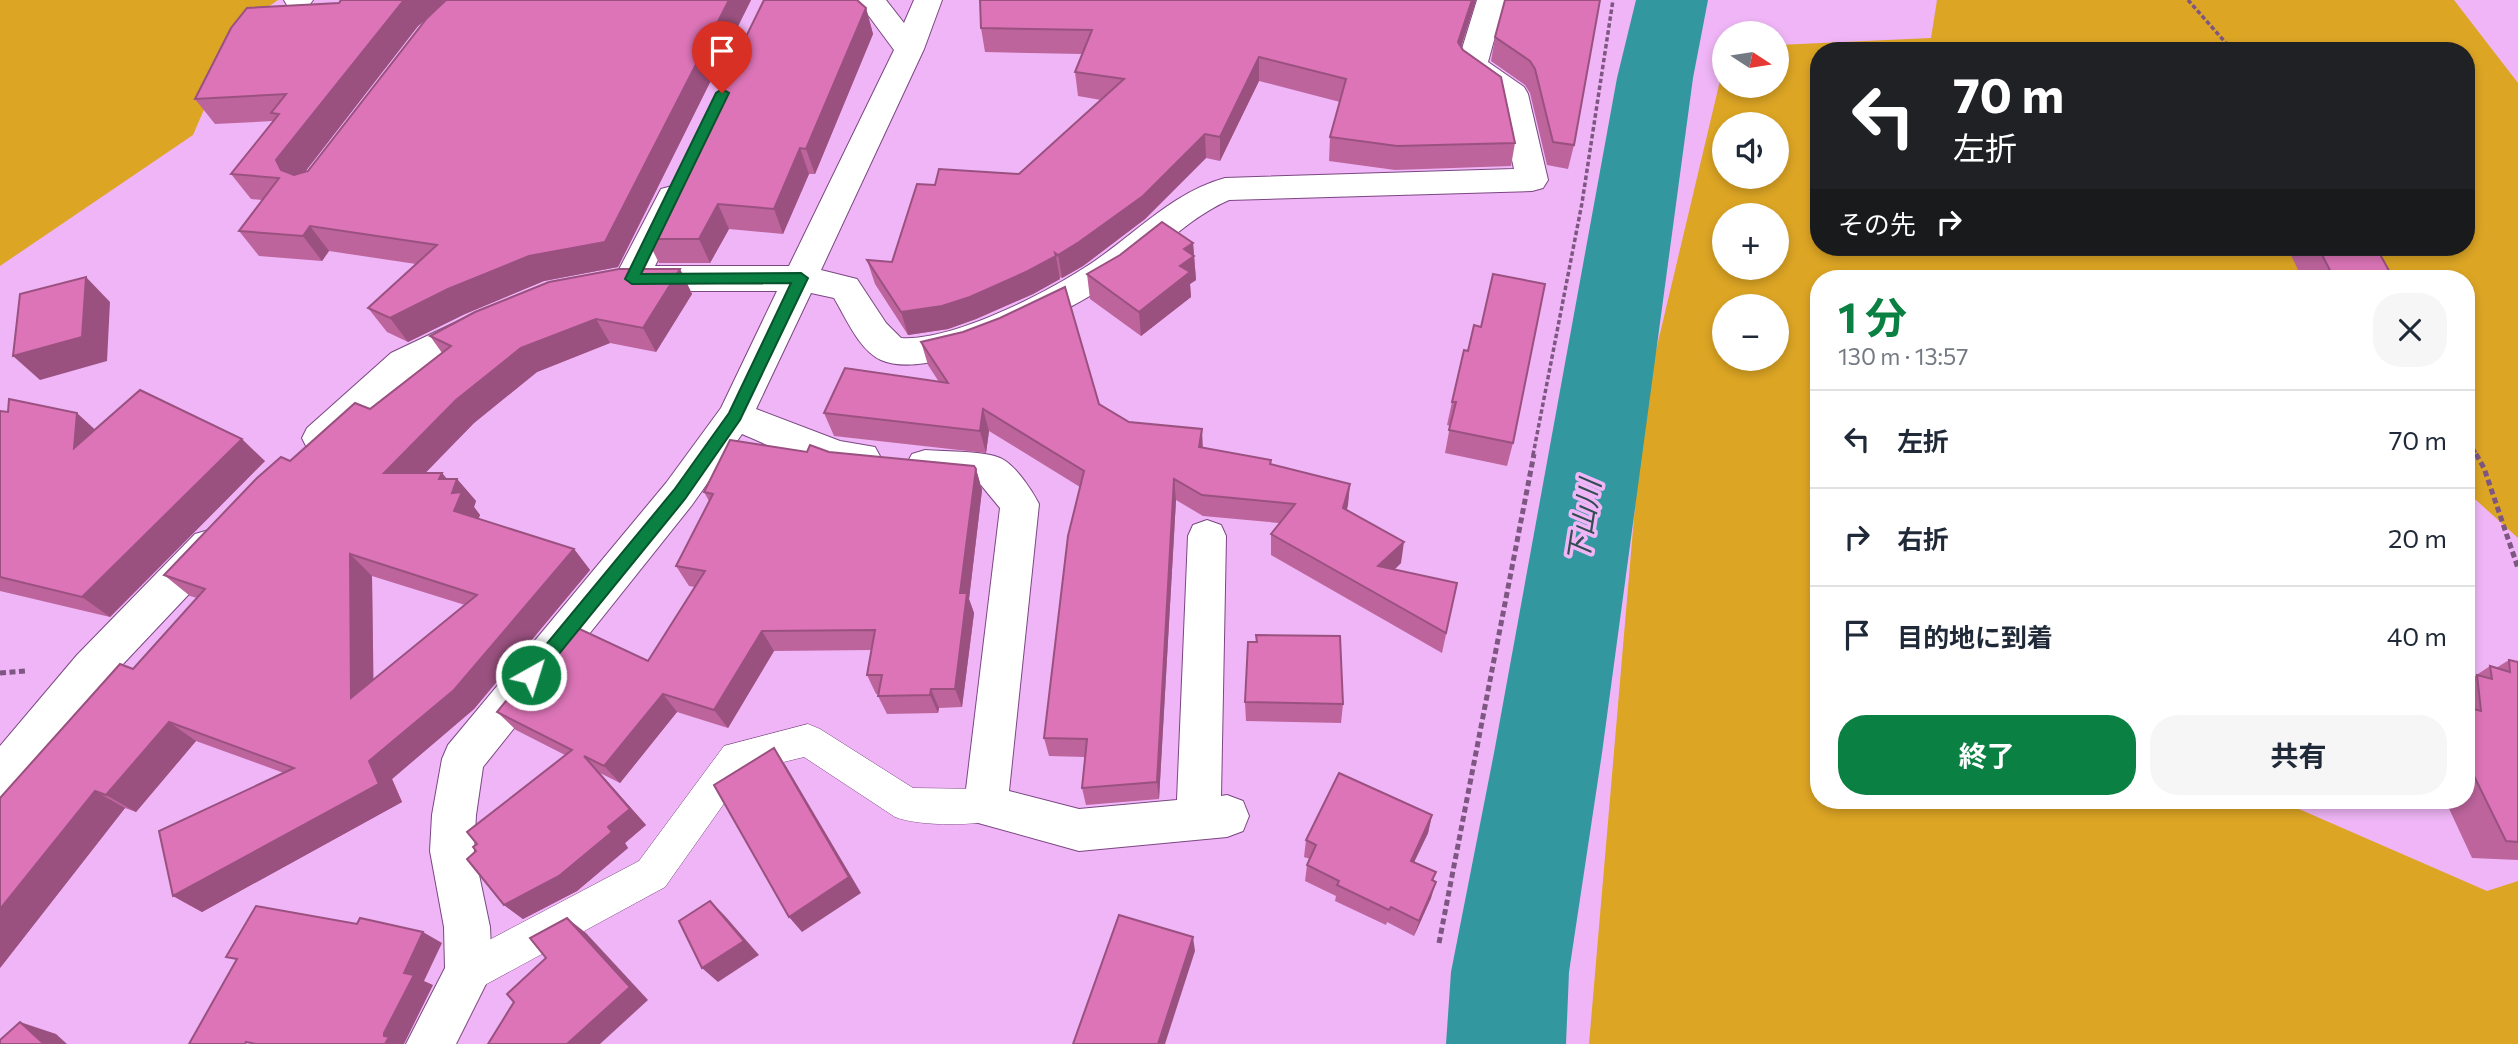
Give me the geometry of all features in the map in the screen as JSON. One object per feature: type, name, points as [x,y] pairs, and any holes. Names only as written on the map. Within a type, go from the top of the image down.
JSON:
[{"type":"street","points":[[871,0],[909,49]]},
{"type":"street","points":[[430,1044],[469,972],[467,927],[452,851],[453,815],[463,759],[679,494],[735,416],[909,49],[928,0]]},
{"type":"street","points":[[594,286],[632,279],[801,278],[845,288],[881,341],[894,351],[924,353],[975,337],[1079,286],[1109,269],[1202,197],[1225,189],[1532,180],[1513,94],[1472,65],[1492,0]]},
{"type":"street","points":[[632,279],[685,170]]},
{"type":"street","points":[[295,460],[404,363],[478,325],[512,311]]},
{"type":"street","points":[[735,416],[838,456],[991,471],[1020,504],[986,806],[1079,830],[1212,817],[1207,536]]},
{"type":"street","points":[[0,778],[92,668],[236,517]]},
{"type":"lane","points":[[469,972],[652,874],[736,757],[808,740],[908,805],[986,806]]},
{"type":"path","points":[[1439,943],[1582,204],[1613,0]]},
{"type":"path","points":[[2188,0],[2225,42]]},
{"type":"path","points":[[2475,452],[2484,468],[2518,568]]},
{"type":"shaded area","points":[[0,0],[278,0],[240,26],[193,135],[0,266]]},
{"type":"shaded area","points":[[1937,0],[2454,0],[2518,83],[2518,538],[2475,499],[2475,270],[1810,270],[1810,809],[2299,809],[2487,891],[2518,881],[2518,1044],[1589,1044],[1644,401],[1712,115],[1712,189],[1789,189],[1789,112],[1713,112],[1716,98],[1789,98],[1789,44],[1810,43],[1810,256],[2475,256],[2475,42],[1842,42],[1931,38]]},
{"type":"building","points":[[341,0],[404,0],[276,160],[281,170],[294,175],[308,171],[427,18],[446,0],[729,0],[605,242],[529,256],[448,289],[390,318],[368,308],[437,245],[310,226],[303,236],[239,231],[279,178],[231,174],[279,114],[271,113],[286,94],[195,99],[231,28],[247,8],[339,3]]},
{"type":"building","points":[[764,0],[857,0],[866,8],[806,149],[800,148],[774,209],[718,204],[699,239],[647,239]]},
{"type":"building","points":[[980,0],[1472,0],[1458,42],[1463,50],[1501,77],[1515,143],[1397,146],[1330,137],[1346,79],[1259,57],[1220,137],[1205,134],[1143,196],[1079,242],[1058,255],[1055,253],[1056,256],[1028,271],[970,297],[942,306],[901,312],[867,260],[892,262],[917,184],[935,185],[939,169],[1019,174],[1124,79],[1075,72],[1092,30],[981,28]]},
{"type":"building","points":[[1505,0],[1600,0],[1574,145],[1553,142],[1535,69],[1530,61],[1495,37]]},
{"type":"building","points":[[1162,222],[1193,243],[1184,249],[1194,256],[1180,266],[1190,272],[1139,312],[1087,274],[1120,255]]},
{"type":"building","points":[[2323,256],[2381,256],[2389,270],[2330,270]]},
{"type":"building","points":[[619,269],[680,269],[643,328],[596,319],[521,348],[456,400],[384,473],[442,473],[439,479],[457,479],[452,493],[462,492],[454,511],[574,549],[454,690],[369,761],[379,784],[173,896],[159,831],[294,768],[169,722],[106,795],[95,791],[0,909],[0,798],[120,664],[133,669],[205,589],[164,575],[257,478],[281,457],[290,461],[355,403],[370,409],[451,346],[430,336],[475,312],[549,282]],"holes":[[[350,554],[477,595],[351,698]]]},
{"type":"building","points":[[1493,274],[1545,284],[1513,443],[1449,430],[1456,402],[1452,402],[1464,350],[1468,351],[1474,325],[1481,327]]},
{"type":"building","points":[[86,277],[82,337],[13,356],[20,294]]},
{"type":"building","points":[[1065,287],[1099,404],[1129,422],[1202,429],[1199,447],[1271,460],[1270,464],[1350,484],[1343,508],[1404,542],[1378,566],[1457,583],[1446,633],[1271,534],[1295,504],[1202,495],[1174,479],[1157,782],[1082,788],[1087,739],[1044,738],[1068,536],[1084,471],[983,409],[980,431],[824,413],[845,368],[948,383],[921,342],[963,332],[1000,318]]},
{"type":"building","points":[[140,390],[242,439],[82,597],[0,577],[0,411],[8,412],[9,399],[77,413],[74,448]]},
{"type":"building","points":[[730,440],[807,452],[810,445],[829,452],[974,466],[976,469],[960,593],[967,593],[955,689],[931,689],[930,695],[878,696],[882,675],[867,675],[875,630],[762,631],[714,710],[663,694],[604,766],[584,756],[630,809],[608,827],[612,832],[559,876],[504,905],[467,859],[476,851],[473,847],[477,844],[467,832],[572,750],[497,712],[569,624],[648,661],[705,571],[676,566],[713,494],[704,492]]},
{"type":"building","points":[[1256,635],[1340,636],[1343,704],[1245,702],[1248,642],[1257,642]]},
{"type":"building","points":[[2509,660],[2518,662],[2518,842],[2506,841],[2475,778],[2475,709],[2481,711],[2477,675],[2492,679],[2490,666],[2510,672]]},
{"type":"building","points":[[774,748],[849,877],[789,917],[714,785]]},
{"type":"building","points":[[1339,773],[1432,815],[1411,861],[1436,872],[1432,880],[1436,882],[1419,921],[1337,885],[1339,881],[1307,865],[1316,845],[1306,840]]},
{"type":"building","points":[[710,901],[744,941],[702,968],[679,921]]},
{"type":"building","points":[[256,906],[357,924],[360,918],[423,932],[404,973],[414,975],[384,1033],[384,1036],[389,1037],[385,1044],[189,1044],[237,959],[226,957]]},
{"type":"building","points":[[1119,915],[1193,937],[1158,1044],[1073,1044]]},
{"type":"building","points":[[567,918],[630,987],[567,1044],[488,1044],[514,1002],[507,994],[546,958],[530,938]]},
{"type":"building","points":[[20,1022],[44,1044],[0,1044],[0,1040]]},
{"type":"waterway","name":"下山川","points":[[1506,1044],[1510,972],[1548,753],[1655,78],[1672,0]]},
{"type":"route","points":[[531,675],[679,494],[735,416],[801,278],[632,279],[722,93]]}]
